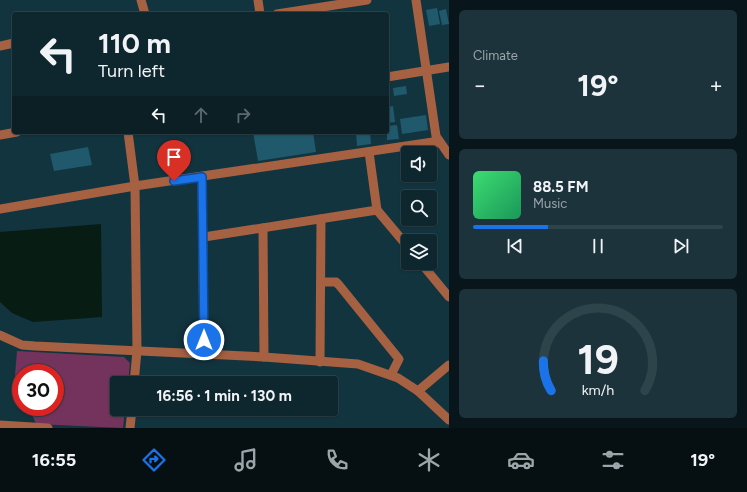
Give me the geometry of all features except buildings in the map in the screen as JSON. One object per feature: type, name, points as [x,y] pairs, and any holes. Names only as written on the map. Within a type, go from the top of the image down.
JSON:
[{"type":"street","points":[[141,0],[145,12]]},
{"type":"street","points":[[258,0],[260,12]]},
{"type":"street","points":[[288,12],[341,2],[367,0]]},
{"type":"street","points":[[416,0],[436,136],[439,143],[449,155]]},
{"type":"street","points":[[0,46],[12,44]]},
{"type":"street","points":[[389,76],[449,67]]},
{"type":"street","points":[[0,134],[12,133]]},
{"type":"street","points":[[128,134],[135,186],[137,351],[135,376]]},
{"type":"street","points":[[0,209],[135,186],[433,142],[439,143]]},
{"type":"street","points":[[369,152],[377,210],[401,239]]},
{"type":"street","points":[[202,177],[204,237],[204,354]]},
{"type":"street","points":[[204,237],[377,210]]},
{"type":"street","points":[[320,362],[321,218]]},
{"type":"street","points":[[263,228],[264,357]]},
{"type":"street","points":[[427,270],[449,296]]},
{"type":"street","points":[[321,282],[336,282],[399,359],[391,375]]},
{"type":"street","points":[[0,335],[22,345],[264,357],[358,364],[391,375],[418,391],[449,420]]},
{"type":"street","points":[[418,391],[449,365]]},
{"type":"street","points":[[130,428],[131,416]]},
{"type":"street","points":[[0,425],[48,428]]},
{"type":"shaded area","points":[[101,224],[102,317],[33,322],[12,313],[0,302],[0,232]]},
{"type":"shaded area","points":[[17,351],[124,357],[130,363],[129,376],[110,376],[110,416],[124,416],[123,428],[36,424],[33,416],[64,416],[64,364],[16,364]]},
{"type":"route","points":[[174,181],[202,177],[204,237],[204,340]]}]
